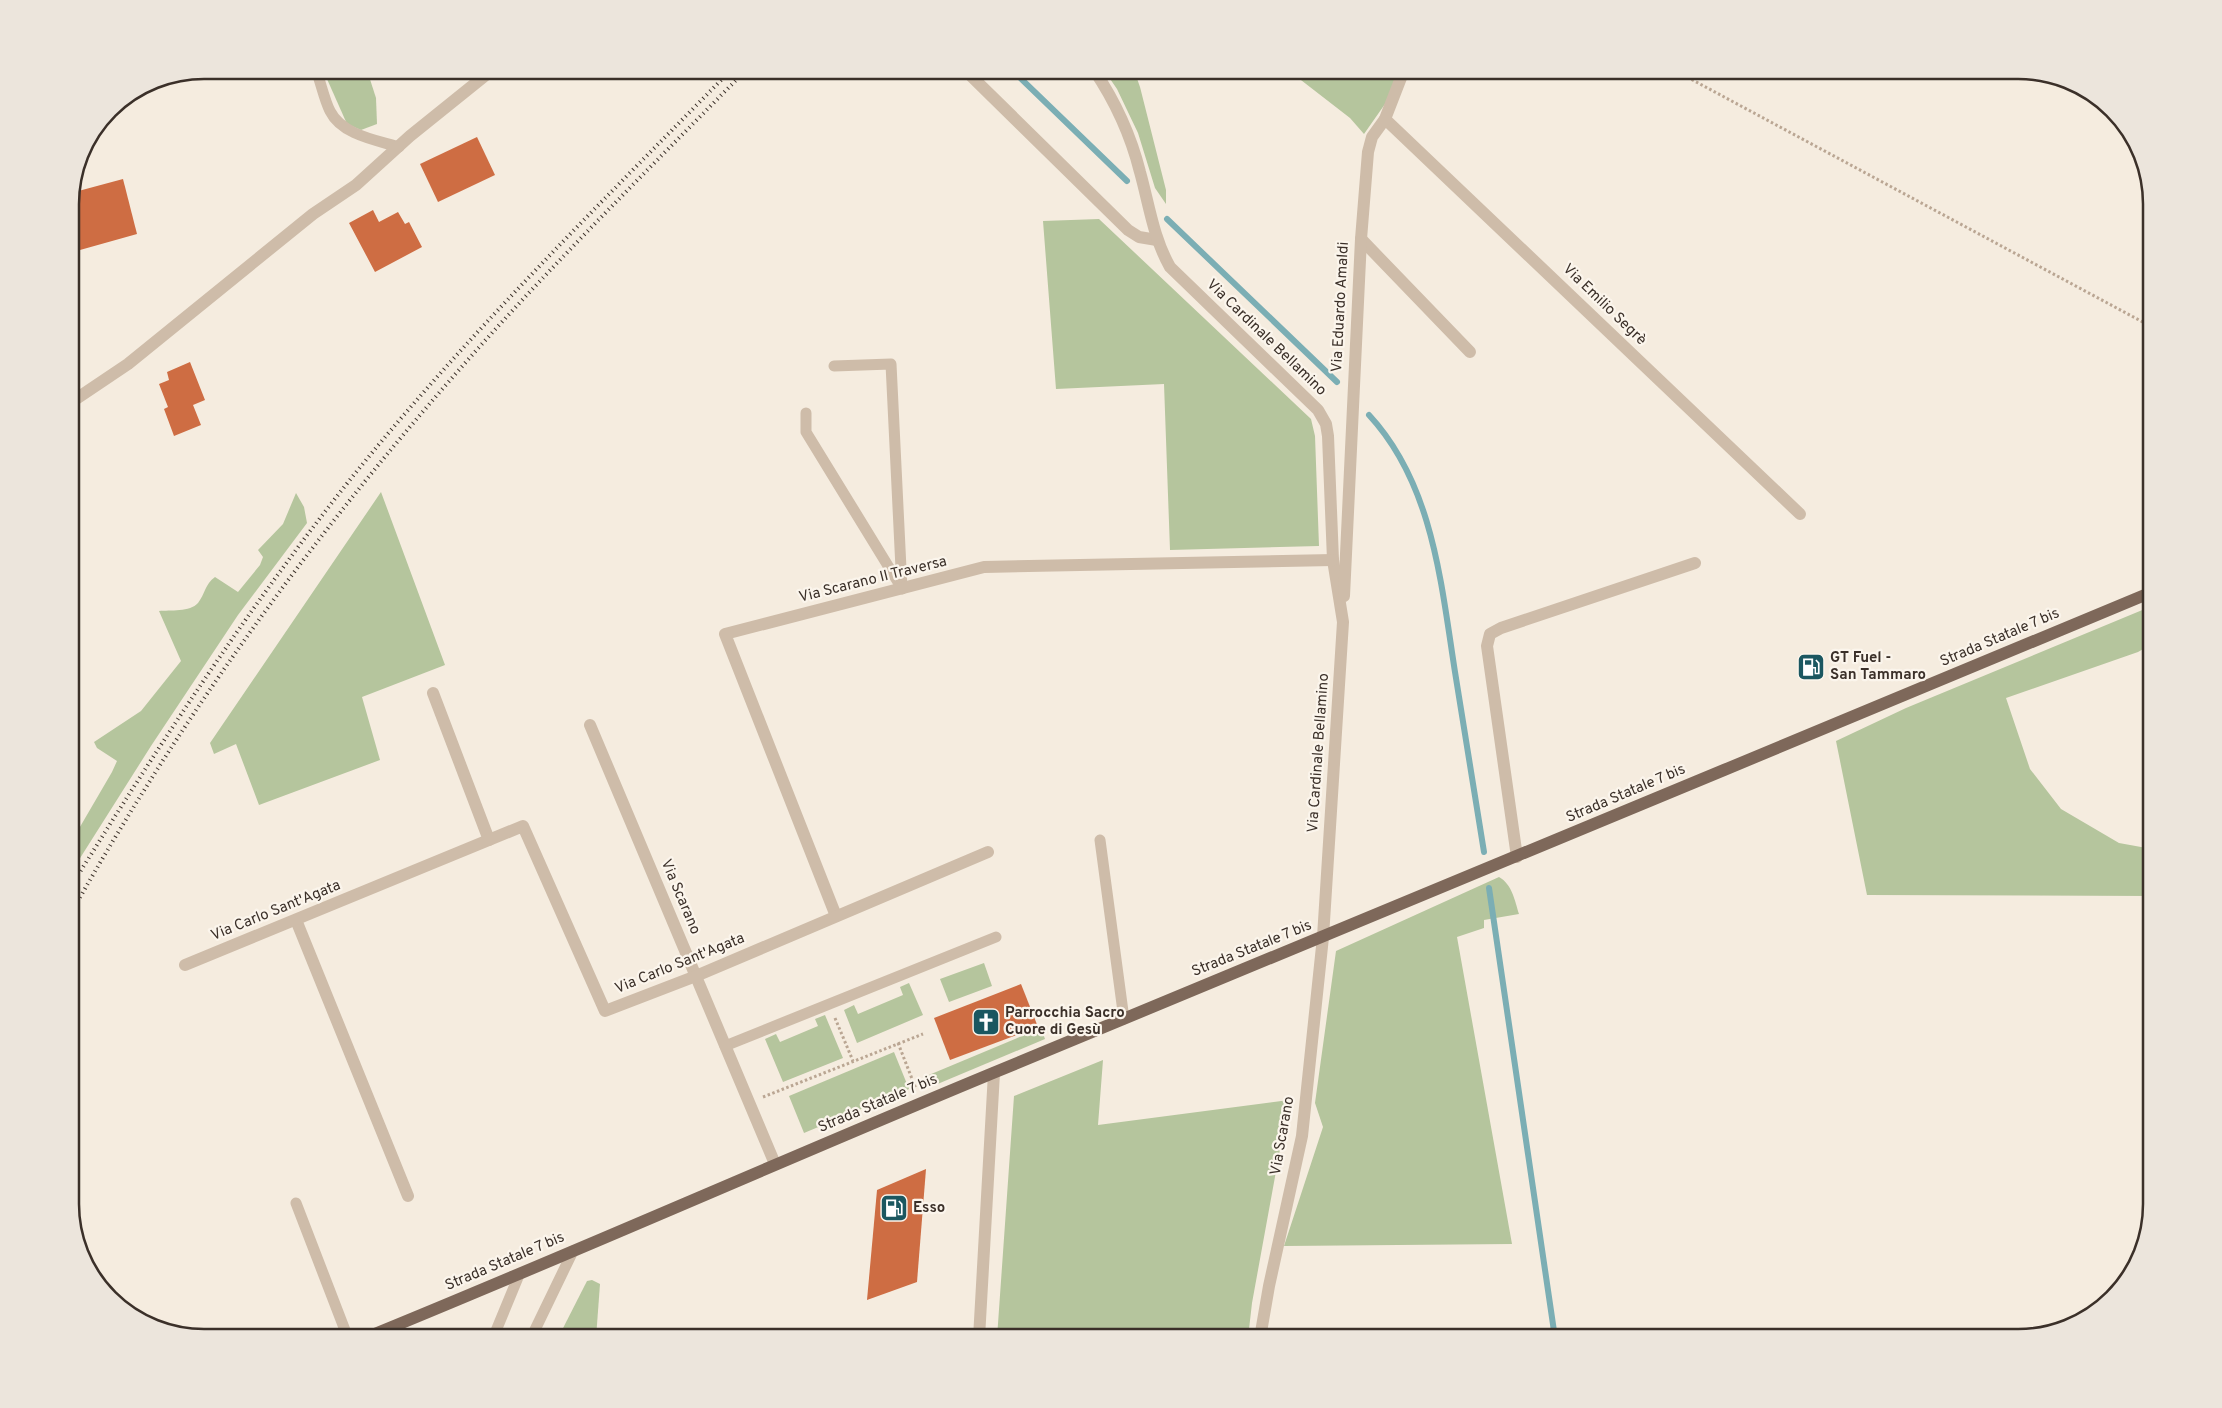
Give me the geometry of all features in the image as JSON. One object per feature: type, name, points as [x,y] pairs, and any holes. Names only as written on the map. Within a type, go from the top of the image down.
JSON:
[{"type":"main road","name":"Strada Statale 7 bis","points":[[388,1329],[520,1275],[774,1164],[994,1072],[1517,857],[2143,596]]},
{"type":"street","points":[[79,397],[128,364],[313,214],[356,185],[438,112],[480,79]]},
{"type":"street","points":[[974,79],[1128,230],[1139,237],[1157,240]]},
{"type":"street","name":"Via Cardinale Bellamino","points":[[1100,79],[1117,108],[1129,138],[1140,170],[1157,240],[1166,261],[1176,274],[1318,410],[1326,424],[1333,560],[1343,622],[1323,937]]},
{"type":"street","name":"Via Eduardo Amaldi","points":[[1343,622],[1361,239],[1368,152],[1372,137],[1386,119],[1401,79]]},
{"type":"street","name":"Via Emilio Segrè","points":[[1386,119],[1800,514]]},
{"type":"street","points":[[1361,239],[1470,352]]},
{"type":"street","name":"Via Scarano II Traversa","points":[[836,916],[725,634],[984,568],[1333,560]]},
{"type":"street","points":[[1517,857],[1487,646],[1490,634],[1501,628],[1695,563]]},
{"type":"street","points":[[433,693],[489,840]]},
{"type":"street","name":"Via Scarano","points":[[590,725],[774,1164]]},
{"type":"street","name":"Via Carlo Sant'Agata","points":[[185,966],[523,826],[605,1012],[696,976],[988,852]]},
{"type":"street","points":[[296,920],[408,1196]]},
{"type":"street","name":"Via Scarano","points":[[1262,1329],[1269,1286],[1302,1136],[1323,937]]},
{"type":"street","points":[[980,1329],[994,1072]]},
{"type":"lane","points":[[319,79],[330,112],[339,123],[350,130],[399,147]]},
{"type":"lane","points":[[834,366],[891,364],[902,589]]},
{"type":"lane","points":[[806,413],[806,432],[902,589]]},
{"type":"lane","points":[[1100,840],[1124,1019]]},
{"type":"lane","points":[[725,1046],[996,937]]},
{"type":"lane","points":[[296,1203],[345,1329]]},
{"type":"lane","points":[[534,1329],[573,1251]]},
{"type":"lane","points":[[497,1329],[520,1275]]},
{"type":"path","points":[[1691,79],[2143,323]]},
{"type":"path","points":[[829,1005],[853,1061]]},
{"type":"path","points":[[749,1103],[922,1034]]},
{"type":"path","points":[[898,1043],[922,1103]]},
{"type":"green space","points":[[327,79],[370,79],[376,98],[377,124],[361,130],[347,124]]},
{"type":"green space","points":[[1110,79],[1137,79],[1166,190],[1166,204],[1155,188],[1138,133]]},
{"type":"green space","points":[[1300,79],[1395,79],[1385,104],[1364,134],[1350,118]]},
{"type":"green space","points":[[1099,219],[1311,419],[1315,436],[1319,546],[1170,550],[1164,384],[1056,389],[1043,221]]},
{"type":"green space","points":[[381,492],[445,665],[362,697],[380,760],[259,805],[236,744],[214,754],[210,743]]},
{"type":"green space","points":[[296,493],[304,507],[307,523],[238,615],[151,746],[79,860],[79,829],[117,761],[97,748],[94,742],[141,711],[181,661],[159,611],[185,609],[194,606],[215,577],[238,592],[260,565],[263,557],[258,550],[283,524]]},
{"type":"green space","points":[[2143,610],[2143,649],[2006,698],[2030,769],[2061,809],[2119,843],[2143,847],[2143,896],[1867,895],[1836,741],[1906,708]]},
{"type":"green space","points":[[1499,877],[1510,888],[1519,914],[1484,920],[1484,928],[1457,937],[1512,1244],[1284,1246],[1323,1127],[1315,1103],[1336,951]]},
{"type":"green space","points":[[984,963],[992,986],[949,1002],[940,979]]},
{"type":"green space","points":[[909,983],[923,1015],[857,1043],[844,1010],[854,1005],[858,1014],[903,995],[900,987]]},
{"type":"green space","points":[[825,1015],[843,1058],[783,1082],[765,1039],[776,1034],[780,1042],[818,1026],[815,1019]]},
{"type":"green space","points":[[1041,1028],[1045,1039],[928,1088],[924,1077]]},
{"type":"green space","points":[[894,1052],[909,1089],[804,1133],[789,1096]]},
{"type":"green space","points":[[1103,1060],[1098,1125],[1289,1100],[1252,1303],[1249,1329],[998,1329],[1014,1096]]},
{"type":"green space","points":[[592,1280],[600,1284],[597,1329],[563,1329],[587,1281]]},
{"type":"building","points":[[477,137],[495,175],[438,202],[420,164]]},
{"type":"building","points":[[123,179],[137,234],[80,250],[80,191]]},
{"type":"building","points":[[373,210],[379,222],[398,212],[405,224],[409,222],[422,247],[375,272],[349,223]]},
{"type":"building","points":[[190,362],[205,400],[193,405],[201,425],[174,436],[164,409],[168,407],[159,384],[169,380],[167,372]]},
{"type":"building","name":"Parrocchia Sacro Cuore di Gesù","points":[[1021,984],[1038,1027],[950,1060],[934,1018]]},
{"type":"building","points":[[926,1169],[917,1282],[867,1300],[877,1190]]},
{"type":"waterway","points":[[1021,79],[1127,181]]},
{"type":"waterway","points":[[1167,219],[1337,382]]},
{"type":"waterway","points":[[1369,415],[1390,442],[1407,472],[1421,503],[1431,536],[1445,604],[1484,852]]},
{"type":"waterway","points":[[1489,888],[1554,1329]]},
{"type":"railway","points":[[79,874],[135,785],[236,633],[345,486],[390,431],[484,325],[722,79]]},
{"type":"railway","points":[[79,900],[153,776],[198,708],[244,641],[341,511],[392,448],[481,345],[593,226],[737,79]]},
{"type":"place","name":"GT Fuel - San Tammaro","points":[[1811,667]]},
{"type":"place","name":"Parrocchia Sacro Cuore di Gesù","points":[[986,1022]]},
{"type":"place","name":"Esso","points":[[894,1208]]}]
